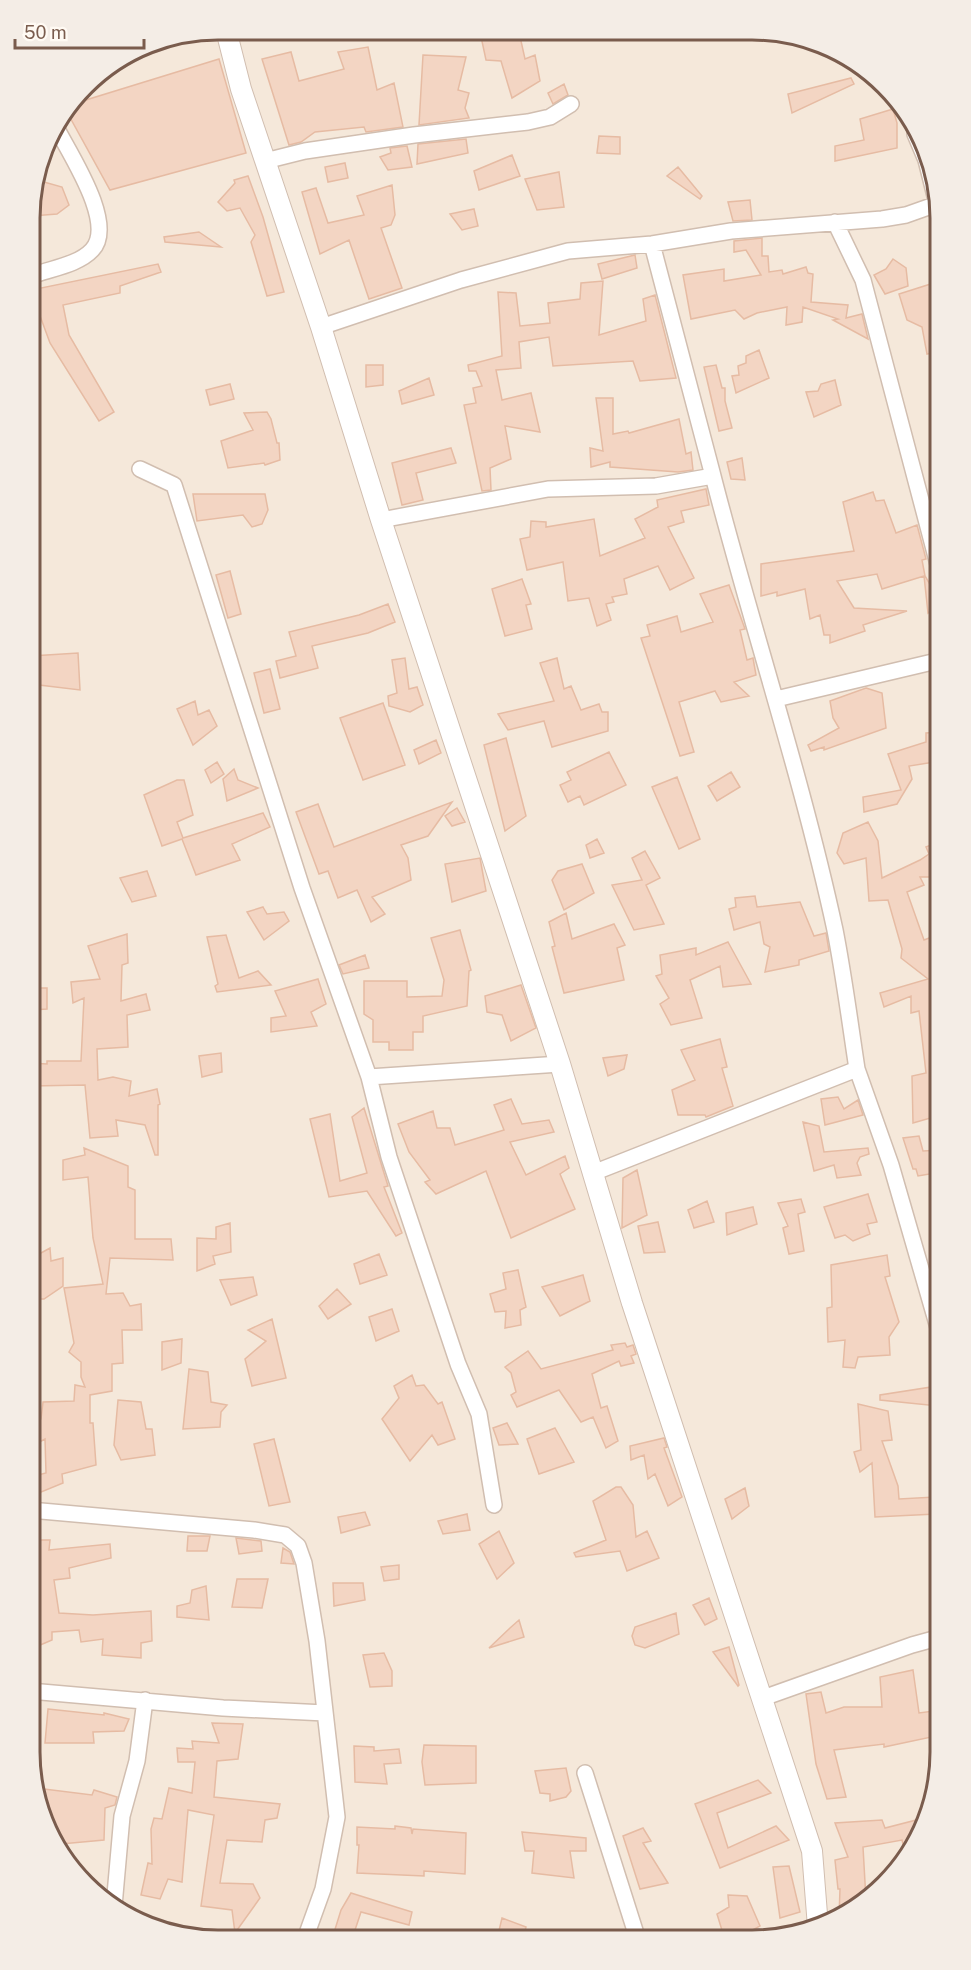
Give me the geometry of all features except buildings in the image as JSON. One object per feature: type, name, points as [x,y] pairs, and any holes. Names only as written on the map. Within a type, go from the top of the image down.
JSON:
[{"type":"street","points":[[229,40],[241,89],[321,327],[381,520],[560,1064],[632,1304],[812,1851],[817,1917]]},
{"type":"street","points":[[265,161],[305,152],[414,135],[528,122],[550,117],[572,104]]},
{"type":"street","points":[[41,273],[77,260],[89,253],[95,248],[99,234],[98,211],[61,137]]},
{"type":"street","points":[[321,327],[461,280],[568,251],[652,244],[731,231],[930,212]]},
{"type":"street","points":[[834,222],[863,280],[930,534]]},
{"type":"street","points":[[652,244],[738,572],[776,699],[835,931],[857,1069],[891,1165],[930,1291]]},
{"type":"street","points":[[140,469],[174,484],[294,866],[369,1077],[389,1157],[458,1364],[479,1414],[494,1505]]},
{"type":"street","points":[[381,520],[548,489],[657,486],[713,476]]},
{"type":"street","points":[[776,699],[930,663]]},
{"type":"street","points":[[369,1077],[560,1064]]},
{"type":"street","points":[[593,1173],[857,1069]]},
{"type":"street","points":[[40,1511],[285,1534],[298,1546],[304,1563],[317,1641],[337,1817],[323,1889],[307,1930]]},
{"type":"street","points":[[763,1698],[930,1641]]},
{"type":"street","points":[[40,1692],[223,1708],[325,1713]]},
{"type":"street","points":[[115,1896],[122,1816],[137,1761],[145,1701]]},
{"type":"street","points":[[585,1773],[635,1930]]},
{"type":"shaded area","points":[[219,40],[752,40],[776,42],[810,50],[831,59],[851,70],[870,85],[901,120],[921,161],[929,195],[930,219],[930,1763],[927,1786],[917,1820],[894,1860],[861,1893],[831,1911],[810,1920],[776,1928],[752,1930],[219,1930],[195,1928],[150,1916],[110,1893],[85,1869],[70,1850],[50,1809],[42,1775],[40,1751],[41,207],[47,172],[54,150],[77,110],[110,77],[129,64],[161,50],[195,42]]}]
